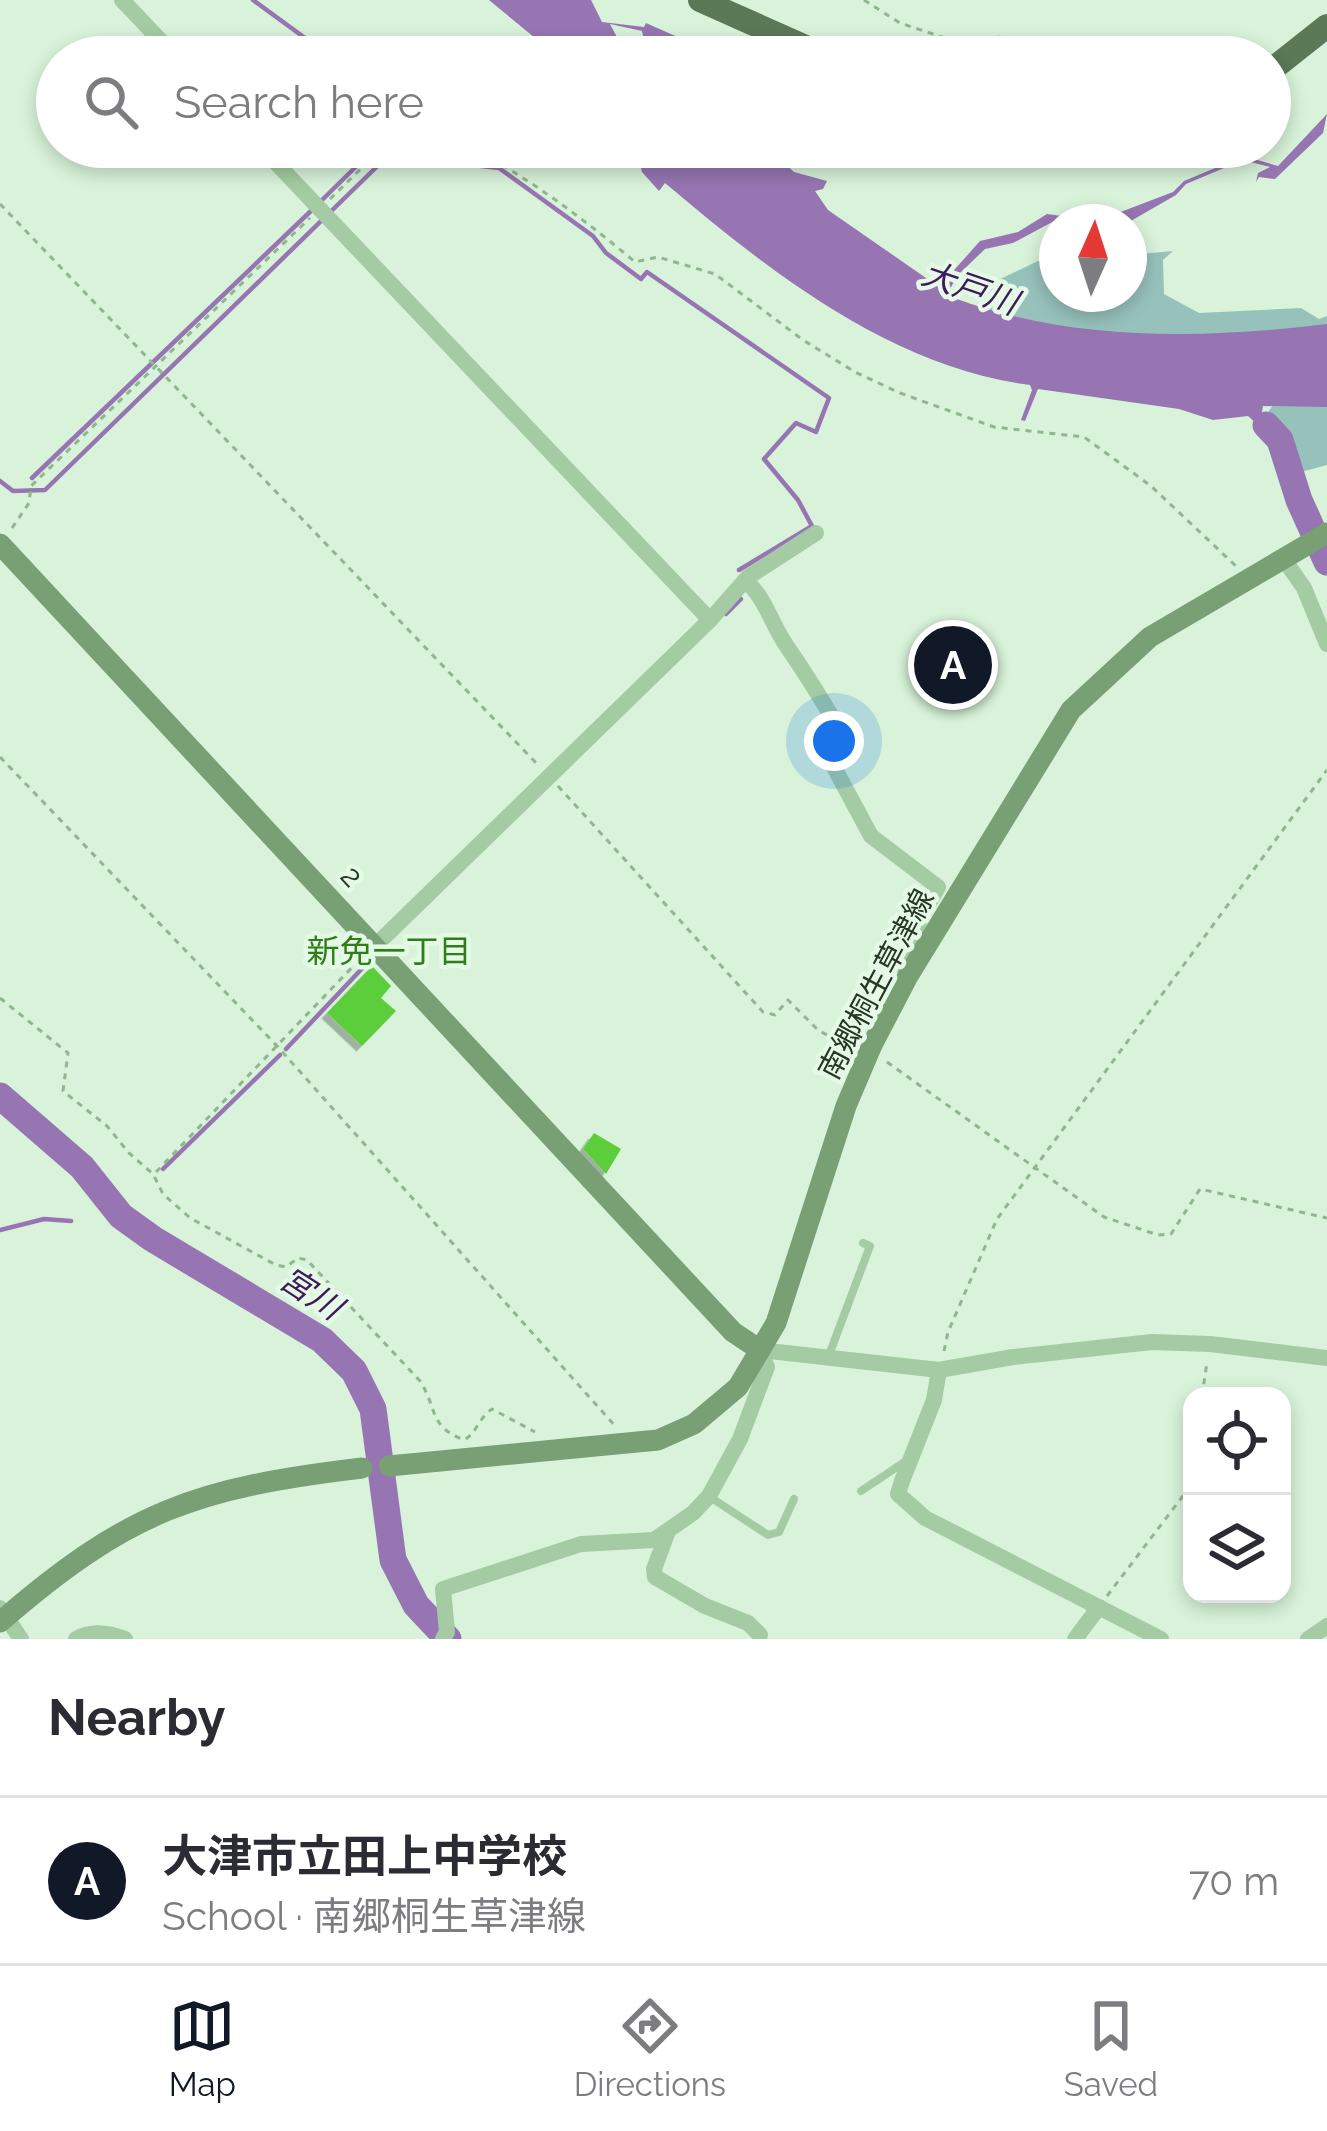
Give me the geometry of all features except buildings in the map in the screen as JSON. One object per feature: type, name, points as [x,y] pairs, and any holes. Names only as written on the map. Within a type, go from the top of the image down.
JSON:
[{"type":"main road","points":[[700,0],[781,36]]},
{"type":"main road","points":[[1291,54],[1327,26]]},
{"type":"main road","name":"南郷桐生草津線","points":[[389,1466],[658,1440],[694,1424],[738,1387],[776,1323],[867,1054],[908,976],[1071,710],[1150,637],[1327,533]]},
{"type":"main road","name":"2","points":[[5,537],[733,1332],[760,1351]]},
{"type":"main road","points":[[2,1615],[72,1561],[164,1509],[255,1482],[362,1468]]},
{"type":"street","points":[[122,0],[156,36]]},
{"type":"street","points":[[281,168],[710,620]]},
{"type":"street","points":[[376,945],[746,580],[816,533]]},
{"type":"street","points":[[1283,558],[1304,588],[1327,644]]},
{"type":"street","points":[[746,580],[760,595],[842,734],[828,756],[871,836],[938,887],[921,916],[903,966],[908,976]]},
{"type":"street","points":[[760,1351],[939,1370],[1100,1346],[1210,1344],[1327,1358]]},
{"type":"street","points":[[443,1639],[447,1632],[443,1589],[581,1544],[654,1540],[709,1496],[740,1439],[767,1367],[760,1351]]},
{"type":"street","points":[[939,1370],[934,1400],[898,1494],[904,1503],[925,1519],[1162,1639]]},
{"type":"street","points":[[668,1531],[655,1577],[705,1606],[748,1623],[760,1635]]},
{"type":"street","points":[[1075,1639],[1099,1607]]},
{"type":"street","points":[[2,1615],[21,1639]]},
{"type":"street","points":[[1307,1639],[1327,1626]]},
{"type":"street","points":[[76,1639],[83,1634],[124,1639]]},
{"type":"lane","points":[[828,1360],[870,1246],[863,1243]]},
{"type":"lane","points":[[861,1491],[912,1456]]},
{"type":"lane","points":[[709,1496],[768,1535],[779,1532],[794,1499]]},
{"type":"path","points":[[864,0],[900,23],[939,36]]},
{"type":"path","points":[[5,537],[29,503],[31,486],[361,168]]},
{"type":"path","points":[[503,168],[580,218],[634,262],[658,257],[715,274],[803,340],[855,372],[994,428],[1084,437],[1151,486],[1249,577]]},
{"type":"path","points":[[0,204],[549,777],[763,1012],[775,1015],[788,1000],[818,1030],[897,1066],[1104,1216],[1171,1234],[1200,1189],[1327,1218]]},
{"type":"path","points":[[0,757],[278,1048],[614,1423],[624,1445]]},
{"type":"path","points":[[939,1370],[948,1332],[997,1219],[1327,770]]},
{"type":"path","points":[[153,1174],[376,945]]},
{"type":"path","points":[[0,998],[68,1052],[63,1091],[107,1126],[153,1174],[163,1194],[190,1218],[276,1265],[307,1260],[420,1381],[437,1426],[445,1433],[464,1440],[484,1413],[500,1410],[542,1436],[549,1453]]},
{"type":"path","points":[[1203,1387],[1210,1344]]},
{"type":"path","points":[[1099,1607],[1184,1495]]},
{"type":"shaded area","points":[[489,0],[591,0],[602,22],[644,27],[646,23],[675,36],[643,36],[642,31],[610,24],[616,36],[533,36]]},
{"type":"shaded area","points":[[1327,114],[1323,133],[1291,164],[1291,152]]},
{"type":"shaded area","points":[[641,168],[790,168],[827,181],[815,191],[828,210],[939,287],[980,241],[1018,232],[1039,219],[1039,229],[1013,243],[985,249],[957,276],[950,289],[954,298],[1045,323],[1091,330],[1186,334],[1327,324],[1327,407],[1263,406],[1288,458],[1248,416],[1213,420],[1179,409],[1038,389],[1025,421],[1021,420],[1030,385],[978,375],[880,336],[789,281],[665,183],[659,191]]},
{"type":"shaded area","points":[[1224,168],[1186,184],[1147,212],[1147,204],[1142,204],[1173,192],[1184,181]]},
{"type":"shaded area","points":[[1268,168],[1286,168],[1275,179],[1259,177],[1256,182],[1258,173]]},
{"type":"shaded area","points":[[1173,251],[1163,260],[1164,294],[1199,313],[1301,308],[1319,319],[1327,316],[1327,328],[1221,340],[1066,333],[990,315],[988,285],[1039,261],[1039,312],[1147,312],[1147,253]]},
{"type":"shaded area","points":[[1327,391],[1327,465],[1301,472],[1280,454],[1268,412],[1279,397]]},
{"type":"waterway","points":[[253,0],[302,36]]},
{"type":"waterway","points":[[322,200],[355,168]]},
{"type":"waterway","points":[[0,481],[13,491],[45,490],[375,168]]},
{"type":"waterway","points":[[499,168],[593,236],[606,253],[641,279],[647,272],[829,398],[816,432],[796,423],[764,459],[798,500],[812,526],[739,570]]},
{"type":"waterway","points":[[32,478],[314,208]]},
{"type":"waterway","points":[[1266,425],[1280,440],[1299,500],[1327,562]]},
{"type":"waterway","points":[[726,614],[741,599]]},
{"type":"waterway","points":[[286,1049],[372,958]]},
{"type":"waterway","points":[[163,1169],[280,1055]]},
{"type":"waterway","name":"宮川","points":[[0,1096],[82,1167],[121,1216],[322,1340],[354,1371],[373,1409],[393,1560],[416,1605],[448,1639]]},
{"type":"waterway","points":[[0,1230],[44,1219],[71,1221]]},
{"type":"place","name":"大津市立田上中学校","points":[[953,665]]},
{"type":"district","name":"新免一丁目","points":[[389,951]]},
{"type":"water label","name":"大戸川","points":[[970,288]]}]
